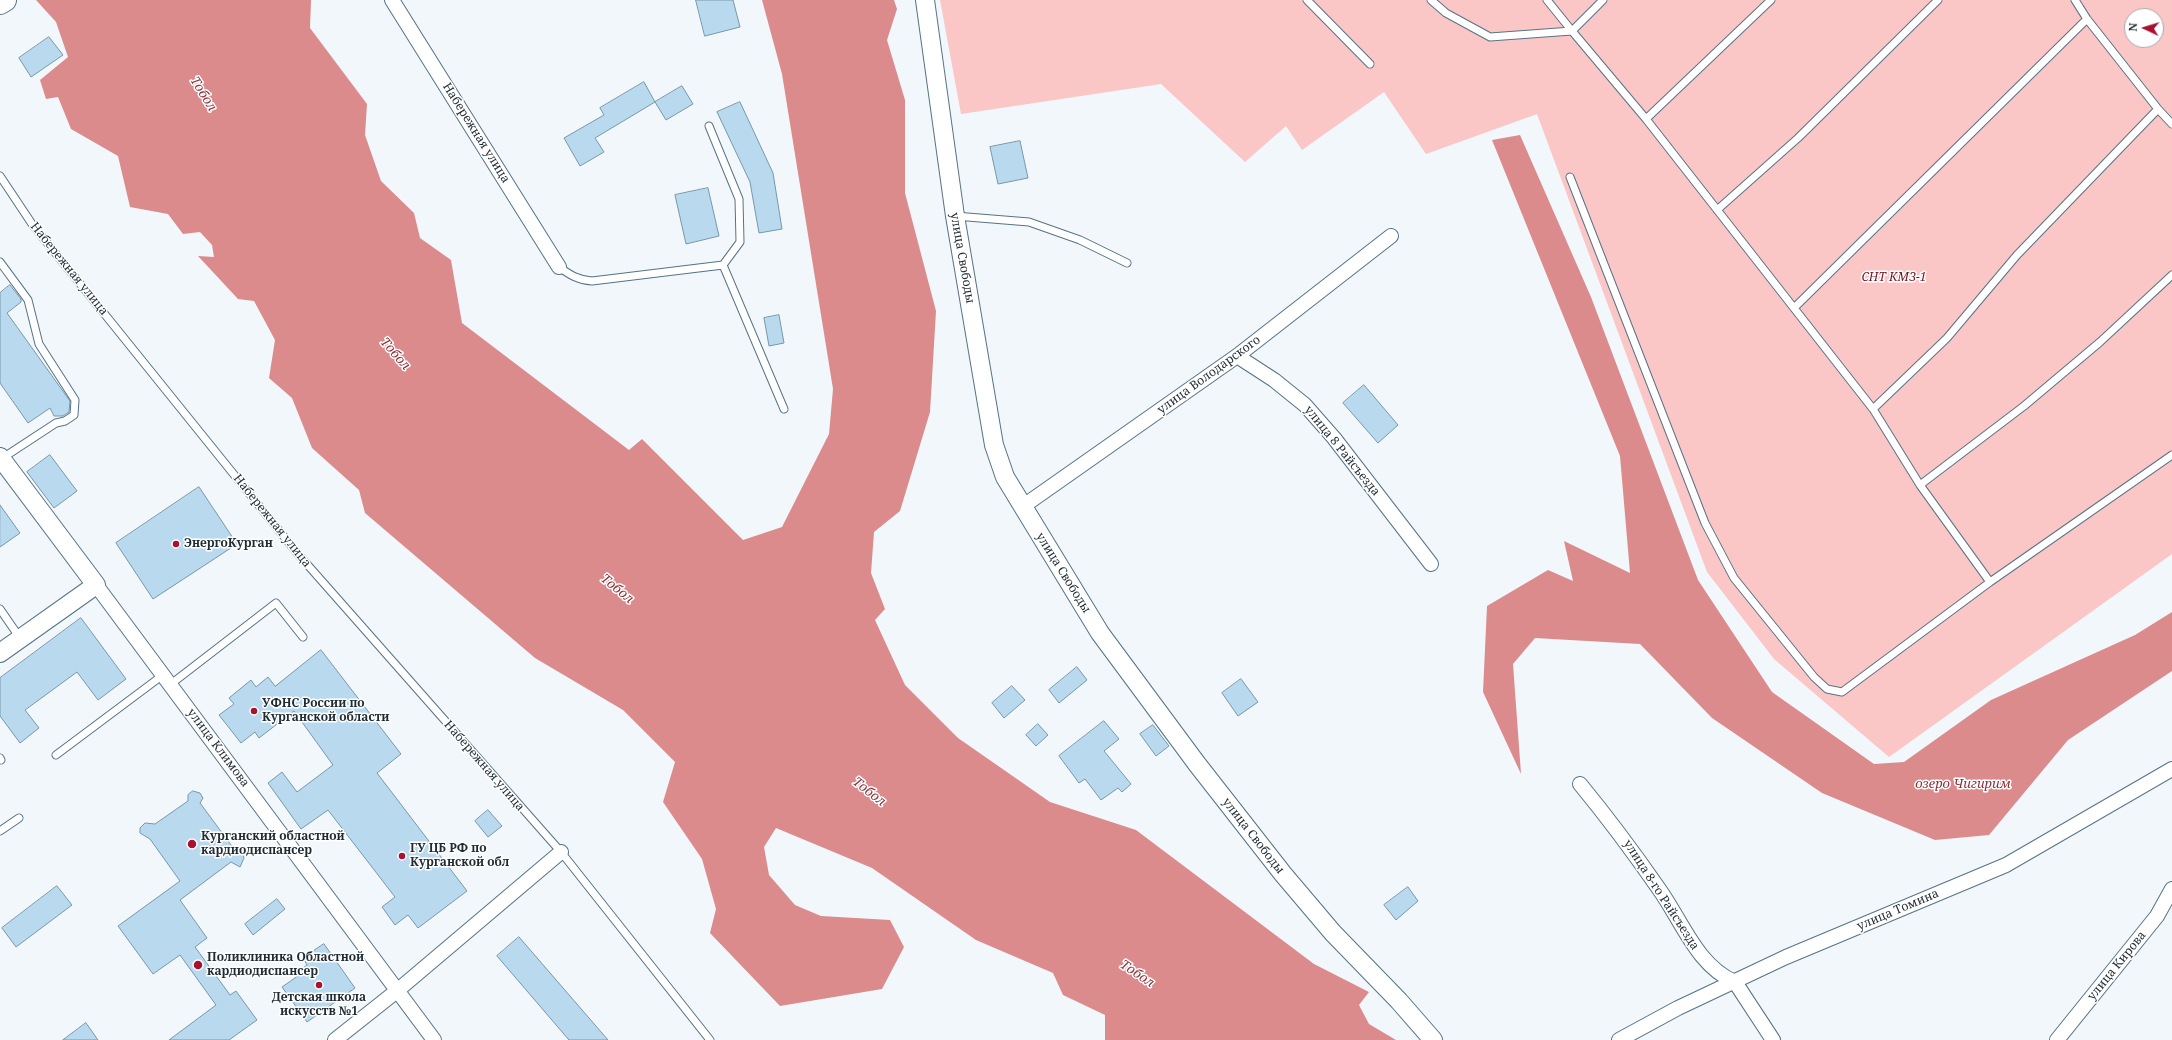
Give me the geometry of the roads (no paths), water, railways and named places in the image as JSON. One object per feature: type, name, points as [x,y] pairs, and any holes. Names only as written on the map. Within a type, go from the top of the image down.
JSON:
[{"type":"main road","points":[[0,3],[5,0]]},
{"type":"street","name":"Набережная улица","points":[[392,0],[559,266]]},
{"type":"street","name":"улица Свободы","points":[[925,0],[954,216],[994,445],[1005,477],[1100,633],[1202,770],[1283,874],[1332,932],[1399,1001],[1433,1040]]},
{"type":"street","name":"улица Володарского","points":[[1022,507],[1237,356],[1391,236]]},
{"type":"street","name":"улица 8 Райсъезда","points":[[1237,356],[1274,380],[1305,405],[1334,438],[1431,564]]},
{"type":"street","name":"улица Климова","points":[[1,458],[167,679],[434,1040]]},
{"type":"street","points":[[0,653],[96,585]]},
{"type":"street","name":"улица Томина","points":[[1619,1040],[1678,1008],[1736,982],[1786,957],[2006,865],[2172,769]]},
{"type":"street","name":"улица 8-го Райсъезда","points":[[1580,784],[1622,837],[1661,891],[1698,952],[1726,978],[1736,982],[1773,1040]]},
{"type":"street","points":[[334,1040],[398,990],[561,852]]},
{"type":"street","name":"улица Кирова","points":[[2057,1040],[2157,916],[2172,889]]},
{"type":"lane","points":[[1307,0],[1370,64]]},
{"type":"lane","points":[[1431,0],[1446,13],[1490,37],[1572,31],[1603,0]]},
{"type":"lane","points":[[1547,0],[1646,119],[1873,409],[1920,485],[1990,582]]},
{"type":"lane","points":[[1646,119],[1771,0]]},
{"type":"lane","points":[[1716,210],[1798,138],[1938,0]]},
{"type":"lane","points":[[2075,0],[2087,19],[2158,109],[2172,124]]},
{"type":"lane","points":[[1794,308],[2087,19]]},
{"type":"lane","points":[[1873,409],[1947,338],[2017,255],[2158,109]]},
{"type":"lane","points":[[559,266],[573,277],[592,281],[723,265],[740,242],[739,199],[709,126]]},
{"type":"lane","name":"Набережная улица","points":[[0,176],[32,224],[298,554],[561,852],[710,1040]]},
{"type":"lane","points":[[1570,177],[1705,523],[1734,578],[1814,677],[1827,689],[1842,692],[1990,582],[2172,455]]},
{"type":"lane","points":[[954,216],[1029,222],[1080,240],[1127,263]]},
{"type":"lane","points":[[0,262],[28,300],[38,340],[74,400],[75,409],[74,415],[65,421],[56,423],[1,458]]},
{"type":"lane","points":[[723,265],[784,409]]},
{"type":"lane","points":[[1920,485],[2024,406],[2100,342],[2172,275]]},
{"type":"lane","points":[[56,754],[276,603],[303,637]]},
{"type":"lane","points":[[0,609],[20,638]]},
{"type":"lane","points":[[0,831],[19,818]]},
{"type":"water","name":"Тобол","points":[[36,0],[311,0],[310,28],[367,104],[365,135],[381,181],[414,213],[420,238],[451,260],[462,323],[629,450],[642,439],[743,540],[782,527],[829,434],[833,389],[782,74],[762,0],[894,0],[897,9],[887,40],[905,100],[905,193],[936,311],[930,412],[900,511],[874,532],[871,573],[885,609],[875,620],[905,685],[958,738],[1050,802],[1136,830],[1314,964],[1369,992],[1359,1005],[1369,1024],[1396,1040],[1105,1040],[1105,1015],[1063,995],[1053,973],[976,940],[872,868],[776,828],[764,847],[769,875],[795,905],[821,916],[890,920],[904,947],[882,989],[780,1006],[710,933],[716,909],[702,859],[663,802],[675,762],[623,710],[535,658],[365,513],[359,490],[312,448],[292,398],[269,378],[275,340],[254,301],[238,299],[198,256],[214,257],[212,245],[200,232],[183,234],[168,214],[130,207],[118,156],[71,129],[58,97],[46,99],[40,80],[68,57],[56,22]]},
{"type":"water","name":"озеро Чигирим","points":[[1520,135],[1591,297],[1698,580],[1772,692],[1874,764],[1904,762],[1991,700],[2135,635],[2172,612],[2172,671],[2068,740],[1989,835],[1935,840],[1822,793],[1712,718],[1640,644],[1535,638],[1513,664],[1521,774],[1483,692],[1487,606],[1548,570],[1573,581],[1564,541],[1630,573],[1620,456],[1492,140]]},
{"type":"place","name":"ЭнергоКурган","points":[[176,544]]},
{"type":"place","name":"УФНС России по Курганской области","points":[[254,711]]},
{"type":"place","name":"Курганский областной кардиодиспансер","points":[[192,844]]},
{"type":"place","name":"ГУ ЦБ РФ по Курганской обл","points":[[402,856]]},
{"type":"place","name":"Поликлиника Областной кардиодиспансер","points":[[198,965]]},
{"type":"place","name":"Детская школа искусств №1","points":[[319,985]]},
{"type":"park label","name":"СНТ КМЗ-1","points":[[1894,278]]}]
